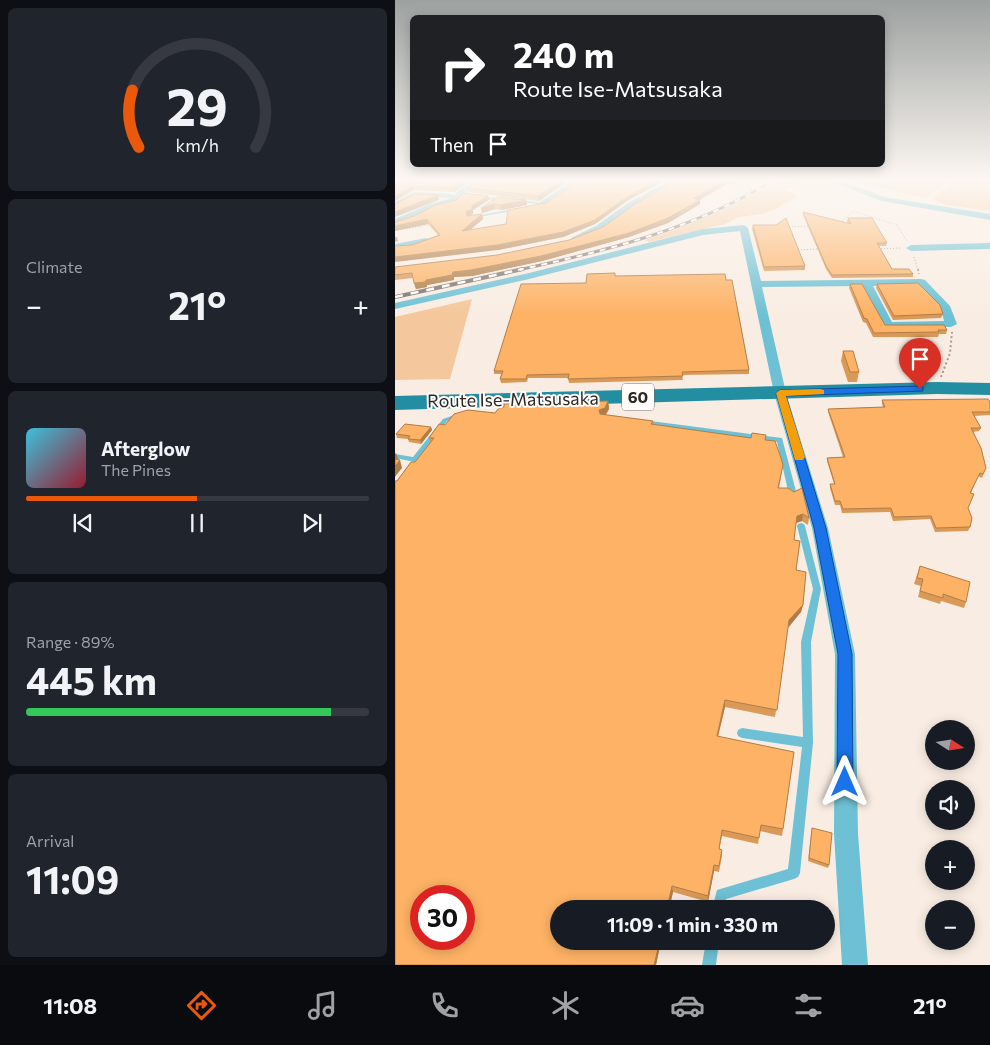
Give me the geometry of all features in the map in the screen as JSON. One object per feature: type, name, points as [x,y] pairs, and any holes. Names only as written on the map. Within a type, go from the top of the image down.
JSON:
[{"type":"main road","name":"Route Ise-Matsusaka","points":[[395,403],[990,388]]},
{"type":"street","points":[[566,242],[605,224]]},
{"type":"street","points":[[395,306],[529,276],[703,232],[745,228],[780,393],[820,528],[845,654],[846,834],[855,965]]},
{"type":"street","points":[[395,248],[403,238],[426,241]]},
{"type":"street","points":[[911,248],[990,246]]},
{"type":"street","points":[[757,284],[921,282],[946,308],[951,324],[888,325],[866,283]]},
{"type":"lane","points":[[395,456],[413,463],[445,420],[466,413]]},
{"type":"lane","points":[[633,420],[779,440],[793,496]]},
{"type":"lane","points":[[720,900],[721,894],[795,873],[808,743],[806,642],[817,589],[801,526]]},
{"type":"lane","points":[[742,733],[808,743]]},
{"type":"lane","points":[[709,965],[712,950]]},
{"type":"path","points":[[403,238],[436,224]]},
{"type":"path","points":[[894,224],[897,225],[911,248],[921,282]]},
{"type":"path","points":[[782,227],[809,226]]},
{"type":"path","points":[[873,249],[911,248]]},
{"type":"path","points":[[787,250],[825,249]]},
{"type":"path","points":[[937,388],[950,353],[951,324]]},
{"type":"shaded area","points":[[690,224],[725,224],[649,242],[645,240]]},
{"type":"shaded area","points":[[472,299],[450,379],[395,380],[395,317]]},
{"type":"building","points":[[431,224],[470,224],[462,231],[506,224],[584,224],[563,232],[497,245],[395,257],[395,246],[412,245],[440,235]]},
{"type":"building","points":[[607,224],[652,224],[629,233],[541,256],[453,272],[452,275],[426,280],[425,282],[414,283],[412,273],[395,275],[395,267],[497,255],[569,240]]},
{"type":"building","points":[[788,224],[805,266],[764,267],[753,225]]},
{"type":"building","points":[[808,224],[876,224],[887,243],[877,243],[892,269],[909,269],[913,274],[832,275],[826,266]]},
{"type":"building","points":[[615,273],[615,276],[725,274],[726,280],[732,280],[749,370],[682,372],[683,376],[568,379],[569,374],[527,375],[526,379],[500,379],[503,371],[494,371],[521,284],[586,283],[587,274]]},
{"type":"building","points":[[918,283],[940,305],[943,314],[894,316],[877,284]]},
{"type":"building","points":[[850,284],[862,284],[885,325],[944,325],[947,330],[938,330],[939,332],[874,333],[867,319],[864,318]]},
{"type":"building","points":[[843,351],[853,351],[859,372],[850,372]]},
{"type":"building","points":[[988,399],[990,402],[990,412],[972,412],[981,428],[971,428],[981,448],[986,468],[983,474],[980,473],[970,493],[974,494],[968,508],[972,518],[970,527],[936,528],[931,516],[894,517],[891,508],[843,509],[840,501],[835,501],[830,484],[835,484],[827,458],[845,457],[828,409],[885,407],[882,400]]},
{"type":"building","points":[[608,401],[605,408],[599,410],[600,414],[653,421],[651,424],[751,438],[752,433],[766,435],[765,440],[775,441],[783,465],[778,488],[788,488],[794,492],[802,488],[809,518],[803,514],[797,516],[794,540],[800,541],[796,570],[806,572],[803,605],[789,620],[777,710],[725,700],[717,736],[794,752],[783,829],[761,825],[759,838],[722,830],[719,849],[722,850],[719,866],[714,865],[708,896],[672,886],[669,900],[550,900],[550,950],[658,950],[654,965],[395,965],[395,481],[397,481],[411,462],[415,462],[434,438],[429,438],[439,424],[445,425],[454,414],[468,410],[495,413],[498,409],[504,407],[504,404]]},
{"type":"building","points":[[405,424],[431,427],[420,440],[408,439],[410,436],[396,434]]},
{"type":"building","points":[[395,459],[400,460],[395,466]]},
{"type":"building","points":[[920,566],[970,582],[966,602],[943,594],[943,598],[920,591],[923,579],[917,578]]},
{"type":"building","points":[[812,828],[832,833],[829,865],[809,858]]},
{"type":"railway","points":[[518,270],[618,246],[683,224]]},
{"type":"railway","points":[[395,297],[523,269]]},
{"type":"slow traffic","points":[[799,457],[780,393],[820,392]]},
{"type":"route","points":[[845,782],[845,654],[820,528],[780,393],[920,389]]}]
